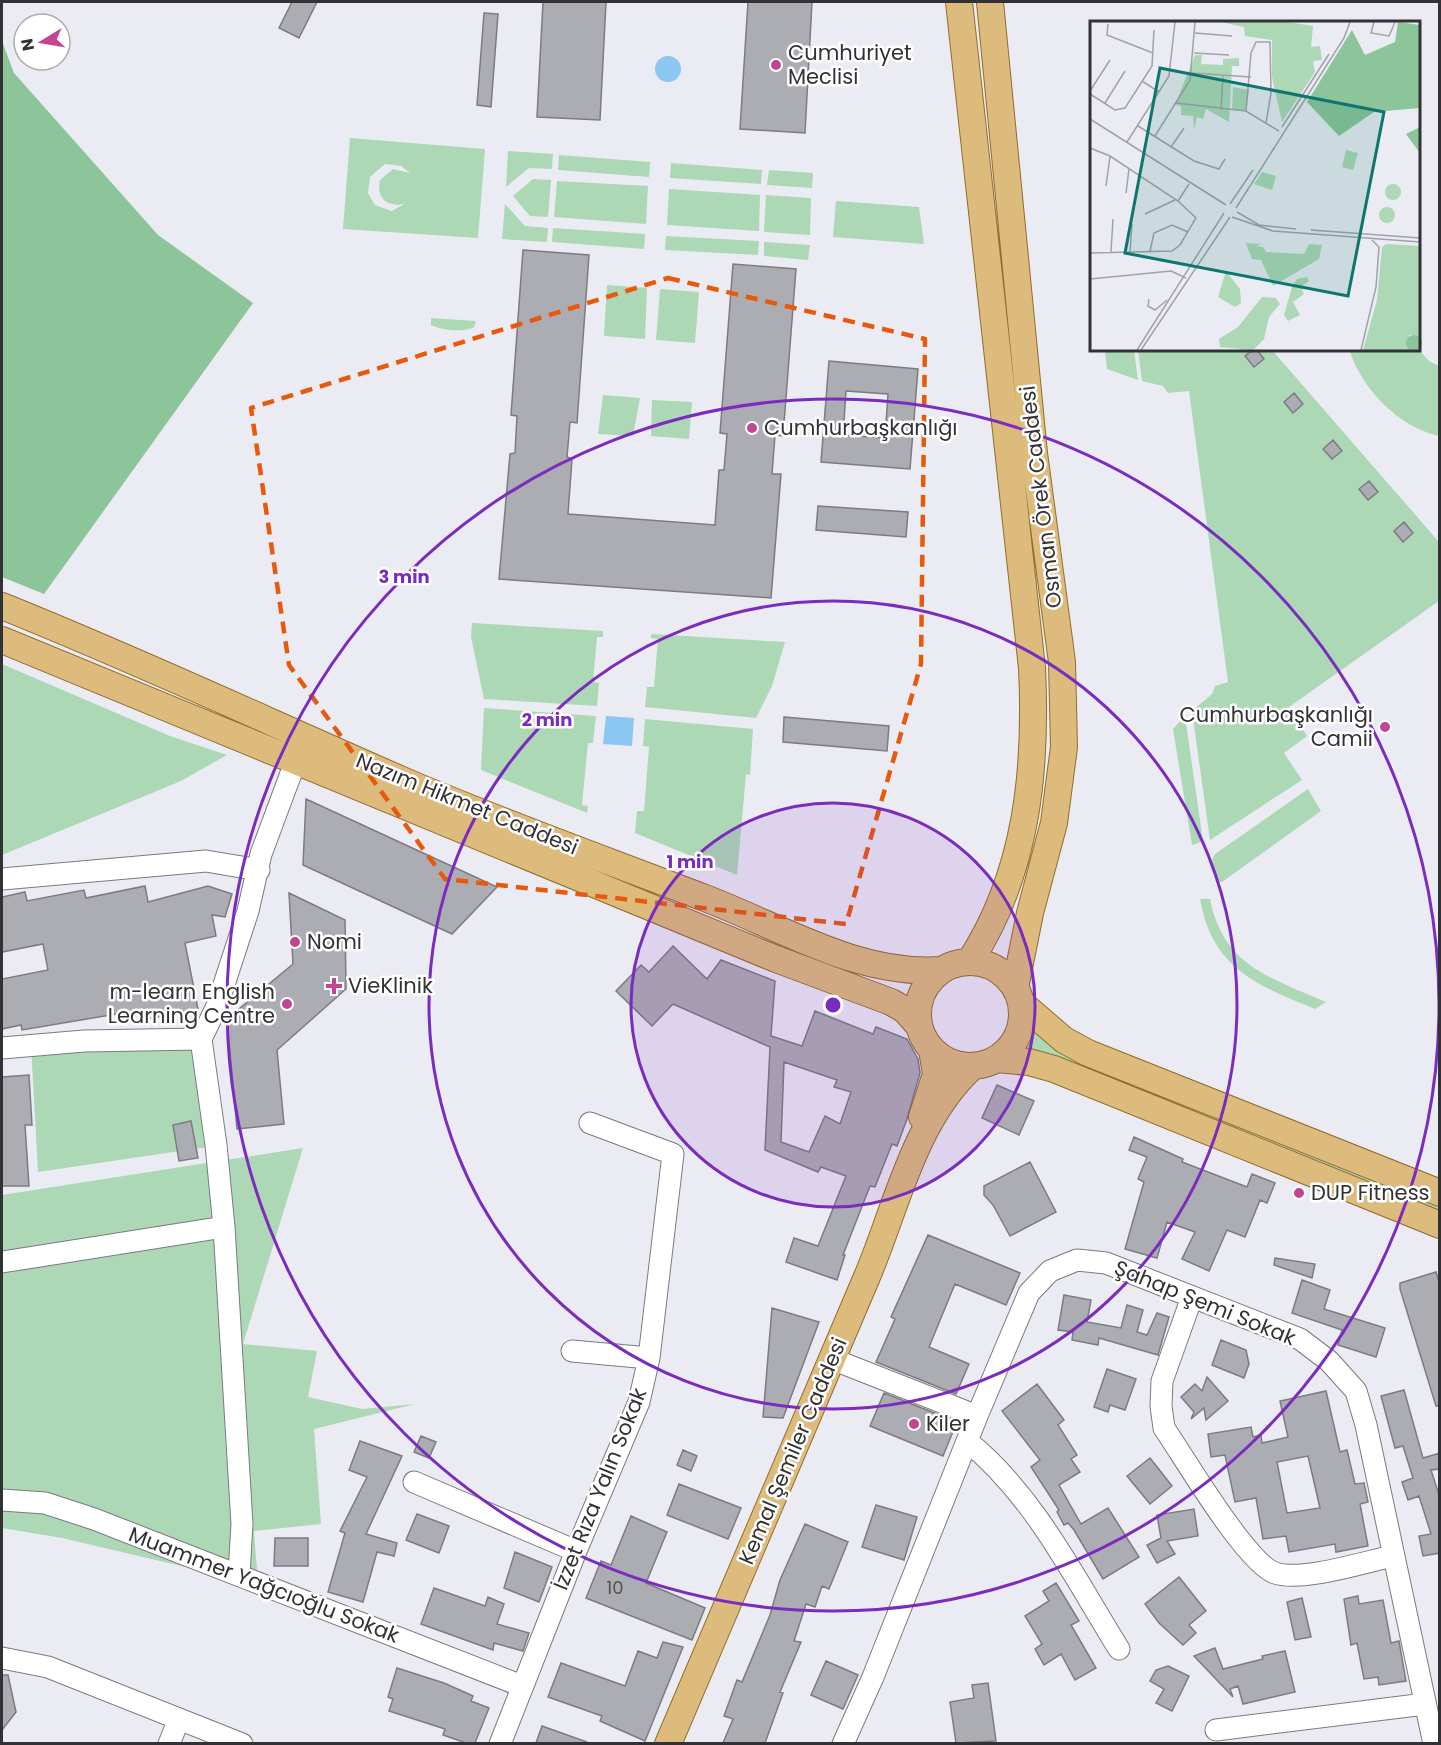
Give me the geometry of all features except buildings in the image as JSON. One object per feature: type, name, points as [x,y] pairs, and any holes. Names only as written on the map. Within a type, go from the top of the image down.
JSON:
[{"type":"main road","name":"Osman Örek Caddesi","points":[[959,2],[1032,668],[1035,727],[1032,777],[1013,869],[986,936],[970,961]]},
{"type":"main road","name":"Osman Örek Caddesi","points":[[990,2],[1034,453],[1062,662],[1064,747],[1054,823],[1030,913],[1018,995]]},
{"type":"main road","name":"Nazım Hikmet Caddesi","points":[[2,606],[125,657],[468,807],[711,900],[848,956],[894,969],[916,972],[941,970]]},
{"type":"main road","name":"Nazım Hikmet Caddesi","points":[[2,640],[898,1006],[919,1026]]},
{"type":"main road","points":[[1440,1192],[1088,1053],[1064,1040],[1018,995],[996,968],[970,961],[955,963],[931,978],[921,994],[917,1013],[919,1026],[932,1050],[951,1062],[1029,1062],[1054,1069],[1440,1225]]},
{"type":"main road","points":[[985,1063],[1014,1041],[1020,1029],[1018,995]]},
{"type":"main road","name":"Kemal Şemiler Caddesi","points":[[668,1743],[877,1254],[912,1156],[936,1074],[932,1050]]},
{"type":"main road","name":"Kemal Şemiler Caddesi","points":[[912,1156],[927,1126],[958,1080],[985,1063]]},
{"type":"street","points":[[239,1574],[242,1524],[224,1227],[216,1145],[201,1039],[217,1006],[259,870],[261,854],[296,760]]},
{"type":"street","points":[[2,879],[206,861],[259,870]]},
{"type":"street","points":[[2,1048],[84,1041],[201,1039]]},
{"type":"street","name":"İzzet Rıza Yalın Sokak","points":[[500,1743],[576,1551],[639,1402],[650,1358],[673,1154],[590,1123]]},
{"type":"street","points":[[2,1262],[224,1227]]},
{"type":"street","name":"Şahap Şemi Sokak","points":[[843,1743],[873,1677],[977,1416],[1029,1293],[1050,1271],[1077,1260],[1106,1263],[1300,1339],[1329,1361],[1356,1391],[1366,1425],[1434,1743]]},
{"type":"street","points":[[1192,1296],[1162,1381],[1164,1428],[1248,1552],[1275,1573],[1312,1574],[1393,1556]]},
{"type":"street","points":[[572,1351],[650,1358]]},
{"type":"street","points":[[832,1359],[977,1416]]},
{"type":"street","points":[[968,1441],[990,1459],[1028,1503],[1119,1648]]},
{"type":"street","points":[[414,1482],[576,1551]]},
{"type":"street","name":"Muammer Yağcıoğlu Sokak","points":[[2,1500],[45,1503],[239,1574],[522,1686]]},
{"type":"street","points":[[2,1658],[48,1667],[242,1743]]},
{"type":"street","points":[[1216,1730],[1425,1704]]},
{"type":"street","points":[[169,1743],[179,1719]]},
{"type":"highlighted area","points":[[668,278],[925,339],[921,664],[846,924],[445,879],[289,665],[251,408]]},
{"type":"green space","points":[[2,41],[12,72],[158,235],[253,303],[44,594],[2,577]]},
{"type":"green space","points":[[350,138],[485,149],[478,238],[343,229]],"holes":[[[385,164],[401,166],[410,173],[393,169],[380,180],[379,187],[385,201],[394,205],[406,203],[392,211],[375,205],[368,193],[370,177]]]},
{"type":"green space","points":[[508,151],[553,154],[552,169],[529,168],[506,187]]},
{"type":"green space","points":[[559,155],[650,162],[649,177],[558,170]]},
{"type":"green space","points":[[671,163],[762,170],[761,184],[670,178]]},
{"type":"green space","points":[[769,170],[813,173],[812,188],[767,185]]},
{"type":"green space","points":[[533,179],[551,180],[548,217],[530,216],[513,196]]},
{"type":"green space","points":[[557,181],[648,186],[646,224],[554,217]]},
{"type":"green space","points":[[669,189],[760,195],[759,231],[667,225]]},
{"type":"green space","points":[[766,195],[811,198],[810,235],[764,232]]},
{"type":"green space","points":[[836,201],[919,207],[924,244],[833,237]]},
{"type":"green space","points":[[505,204],[525,226],[548,228],[547,242],[502,239]]},
{"type":"green space","points":[[553,228],[645,234],[644,249],[552,242]]},
{"type":"green space","points":[[666,236],[759,241],[758,255],[665,250]]},
{"type":"green space","points":[[764,242],[810,245],[808,260],[764,256]]},
{"type":"green space","points":[[607,285],[647,288],[645,339],[604,336]]},
{"type":"green space","points":[[660,289],[699,292],[695,343],[656,340]]},
{"type":"green space","points":[[431,318],[476,321],[474,327],[470,329],[452,330],[431,325]]},
{"type":"green space","points":[[1105,351],[1134,351],[1138,380],[1107,369]]},
{"type":"green space","points":[[1138,351],[1273,351],[1439,542],[1439,601],[1289,707],[1307,736],[1284,753],[1302,780],[1210,840],[1192,711],[1212,694],[1215,686],[1228,682],[1189,391],[1168,393],[1163,386],[1142,381]]},
{"type":"green space","points":[[1420,351],[1429,361],[1439,366],[1439,436],[1410,424],[1384,405],[1364,380],[1350,352]]},
{"type":"green space","points":[[603,395],[640,398],[633,436],[598,434]]},
{"type":"green space","points":[[652,400],[692,402],[689,439],[651,436]]},
{"type":"green space","points":[[472,623],[603,631],[603,637],[597,637],[593,682],[599,683],[597,706],[484,699],[471,637]]},
{"type":"green space","points":[[651,634],[785,642],[772,686],[756,718],[645,707],[647,687],[654,687],[658,639],[651,638]]},
{"type":"green space","points":[[2,664],[170,736],[227,755],[181,781],[2,855]]},
{"type":"green space","points":[[484,708],[596,716],[593,743],[588,743],[582,805],[588,806],[587,813],[481,770]]},
{"type":"green space","points":[[1185,716],[1203,841],[1192,845],[1173,729]]},
{"type":"green space","points":[[645,719],[753,729],[750,775],[746,774],[737,875],[635,833],[637,811],[644,811],[649,747],[643,746]]},
{"type":"green space","points":[[1308,789],[1321,811],[1222,882],[1216,882],[1211,862],[1215,854]]},
{"type":"green space","points":[[1200,899],[1210,899],[1216,922],[1226,940],[1252,967],[1326,1002],[1315,1009],[1256,982],[1240,971],[1226,958],[1215,942],[1206,923]]},
{"type":"green space","points":[[1033,1032],[1092,1062],[1439,1205],[1439,1215],[1022,1053]]},
{"type":"green space","points":[[201,1039],[214,1146],[38,1172],[31,1045]]},
{"type":"green space","points":[[303,1148],[243,1344],[317,1351],[308,1397],[362,1409],[415,1404],[314,1429],[321,1524],[254,1531],[258,1584],[62,1538],[2,1528],[2,1195]]},
{"type":"water","points":[[668,56],[677,60],[681,69],[677,78],[668,82],[659,78],[655,69],[659,60]]},
{"type":"water","points":[[606,716],[634,718],[632,746],[603,744]]},
{"type":"place","name":"Cumhuriyet Meclisi","points":[[776,65]]},
{"type":"place","name":"Cumhurbaşkanlığı","points":[[752,428]]},
{"type":"place","name":"Cumhurbaşkanlığı Camii","points":[[1385,727]]},
{"type":"place","name":"Nomi","points":[[295,942]]},
{"type":"place","name":"VieKlinik","points":[[334,986]]},
{"type":"place","name":"m-learn English Learning Centre","points":[[287,1004]]},
{"type":"place","name":"DUP Fitness","points":[[1299,1193]]},
{"type":"place","name":"Kiler","points":[[914,1424]]}]
